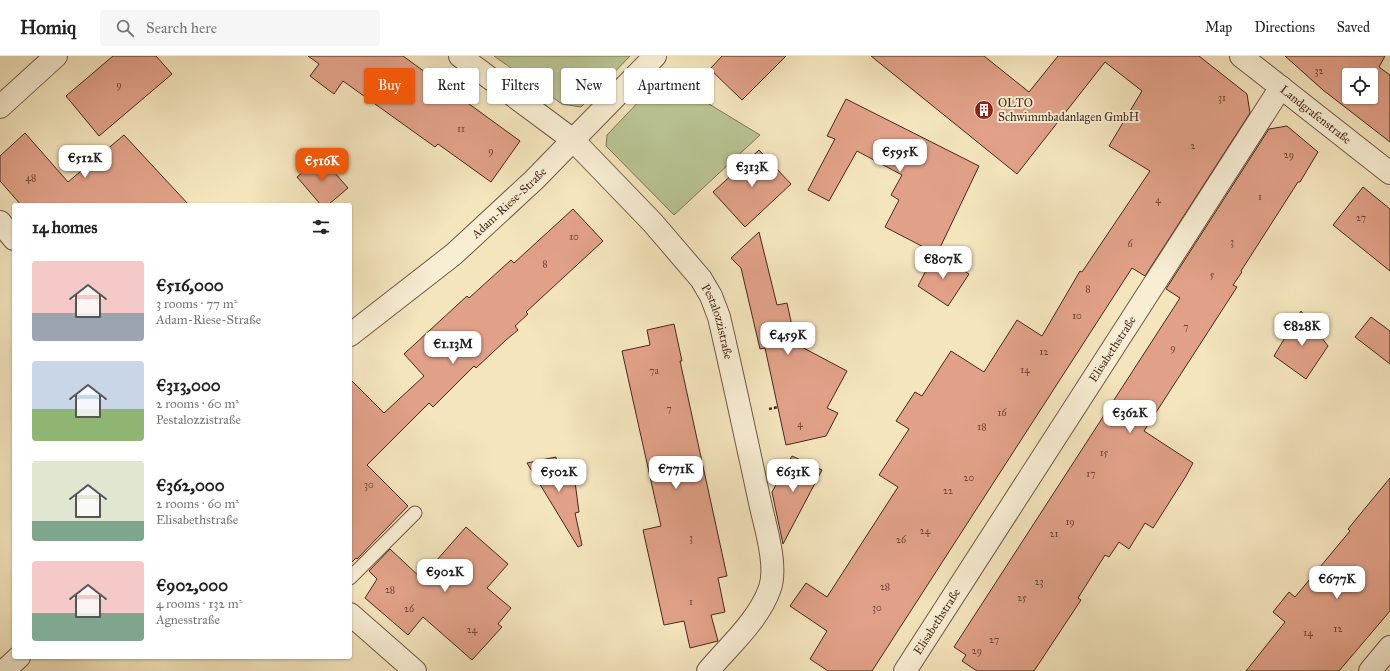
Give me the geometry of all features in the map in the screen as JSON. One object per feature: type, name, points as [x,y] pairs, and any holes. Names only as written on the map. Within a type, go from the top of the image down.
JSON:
[{"type":"street","points":[[0,107],[56,56]]},
{"type":"street","name":"Pestalozzistraße","points":[[460,56],[573,140],[653,223],[702,279],[711,296],[718,317],[765,526],[772,575],[770,589],[753,618],[708,671]]},
{"type":"street","name":"Adam-Riese-Straße","points":[[352,333],[454,254],[534,180],[655,56]]},
{"type":"street","name":"Landgrafenstraße","points":[[1241,56],[1390,173]]},
{"type":"street","name":"Elisabethstraße","points":[[905,671],[1281,87]]},
{"type":"street","points":[[0,222],[12,237]]},
{"type":"street","points":[[352,616],[414,671]]},
{"type":"street","points":[[1370,671],[1390,647]]},
{"type":"street","points":[[4,671],[17,659]]},
{"type":"lane","points":[[352,576],[415,513]]},
{"type":"green space","points":[[494,56],[630,56],[616,71],[616,68],[561,68],[561,103],[553,98],[553,68],[511,68]]},
{"type":"green space","points":[[562,104],[584,104],[581,107]]},
{"type":"green space","points":[[636,104],[709,104],[760,135],[674,215],[606,146],[607,135]]},
{"type":"building","points":[[113,56],[156,56],[172,74],[99,136],[66,96]]},
{"type":"building","points":[[308,56],[403,56],[423,71],[423,104],[469,104],[520,141],[491,182],[438,144],[435,147],[375,104],[415,104],[415,68],[364,68],[364,96],[343,81],[334,94],[310,76],[319,64]]},
{"type":"building","points":[[722,56],[786,56],[742,100],[714,73],[714,68],[711,68]]},
{"type":"building","points":[[871,56],[984,56],[1029,92],[1058,56],[1199,56],[1247,94],[1250,113],[1145,276],[1132,268],[872,671],[828,671],[810,659],[827,631],[790,606],[806,583],[827,597],[898,487],[879,475],[909,429],[896,421],[915,392],[922,396],[951,351],[984,372],[1017,320],[1042,336],[1080,271],[1082,272],[1150,171],[1109,146],[1142,91],[1105,62],[1017,174]]},
{"type":"building","points":[[1285,56],[1385,56],[1379,67],[1390,75],[1390,142],[1323,90]]},
{"type":"building","points":[[846,99],[979,166],[937,254],[885,227],[899,200],[891,195],[902,175],[857,151],[829,201],[808,190],[835,139],[827,136]]},
{"type":"building","points":[[1287,126],[1318,152],[1241,271],[1242,272],[1233,285],[1237,287],[1144,431],[1193,463],[1186,476],[1153,528],[1145,523],[1129,549],[1119,542],[1109,557],[1105,555],[1078,598],[1081,600],[1034,671],[977,671],[962,661],[966,655],[954,647],[1180,298],[1166,289],[1269,129]]},
{"type":"building","points":[[25,133],[68,182],[124,135],[187,203],[19,203],[0,181],[0,156]]},
{"type":"building","points":[[759,150],[791,184],[745,227],[713,192]]},
{"type":"building","points":[[321,157],[348,188],[330,203],[319,203],[297,177]]},
{"type":"building","points":[[1363,187],[1390,209],[1390,271],[1333,225]]},
{"type":"building","points":[[573,209],[603,241],[526,312],[528,314],[515,326],[518,330],[476,368],[474,366],[433,407],[429,403],[367,465],[408,506],[357,559],[356,558],[352,562],[352,381],[384,413],[424,376],[404,354],[467,296],[469,298],[511,260],[514,263]]},
{"type":"building","points":[[759,232],[777,305],[787,303],[796,344],[847,371],[827,408],[838,413],[826,436],[786,445],[765,348],[760,349],[741,268],[731,258]]},
{"type":"building","points":[[935,253],[969,274],[948,306],[918,286]]},
{"type":"building","points":[[1301,311],[1328,346],[1306,379],[1274,356]]},
{"type":"building","points":[[1371,317],[1390,331],[1390,364],[1355,337]]},
{"type":"building","points":[[674,324],[682,361],[680,361],[727,576],[718,578],[725,612],[711,615],[718,641],[690,648],[684,621],[664,625],[643,530],[661,526],[622,351],[650,345],[647,330]]},
{"type":"building","points":[[792,456],[822,470],[783,544],[772,492]]},
{"type":"building","points":[[556,457],[558,471],[566,469],[569,482],[575,482],[579,512],[575,513],[582,545],[578,547],[527,463]]},
{"type":"building","points":[[1390,478],[1390,611],[1339,671],[1246,671],[1285,622],[1273,612],[1289,592],[1295,597],[1350,531],[1348,529]]},
{"type":"building","points":[[466,527],[508,564],[487,588],[511,608],[498,624],[502,627],[472,660],[423,617],[408,635],[365,598],[377,579],[369,571],[390,549],[421,578]]},
{"type":"place","name":"OLTO Schwimmbadanlagen GmbH","points":[[984,110]]}]
